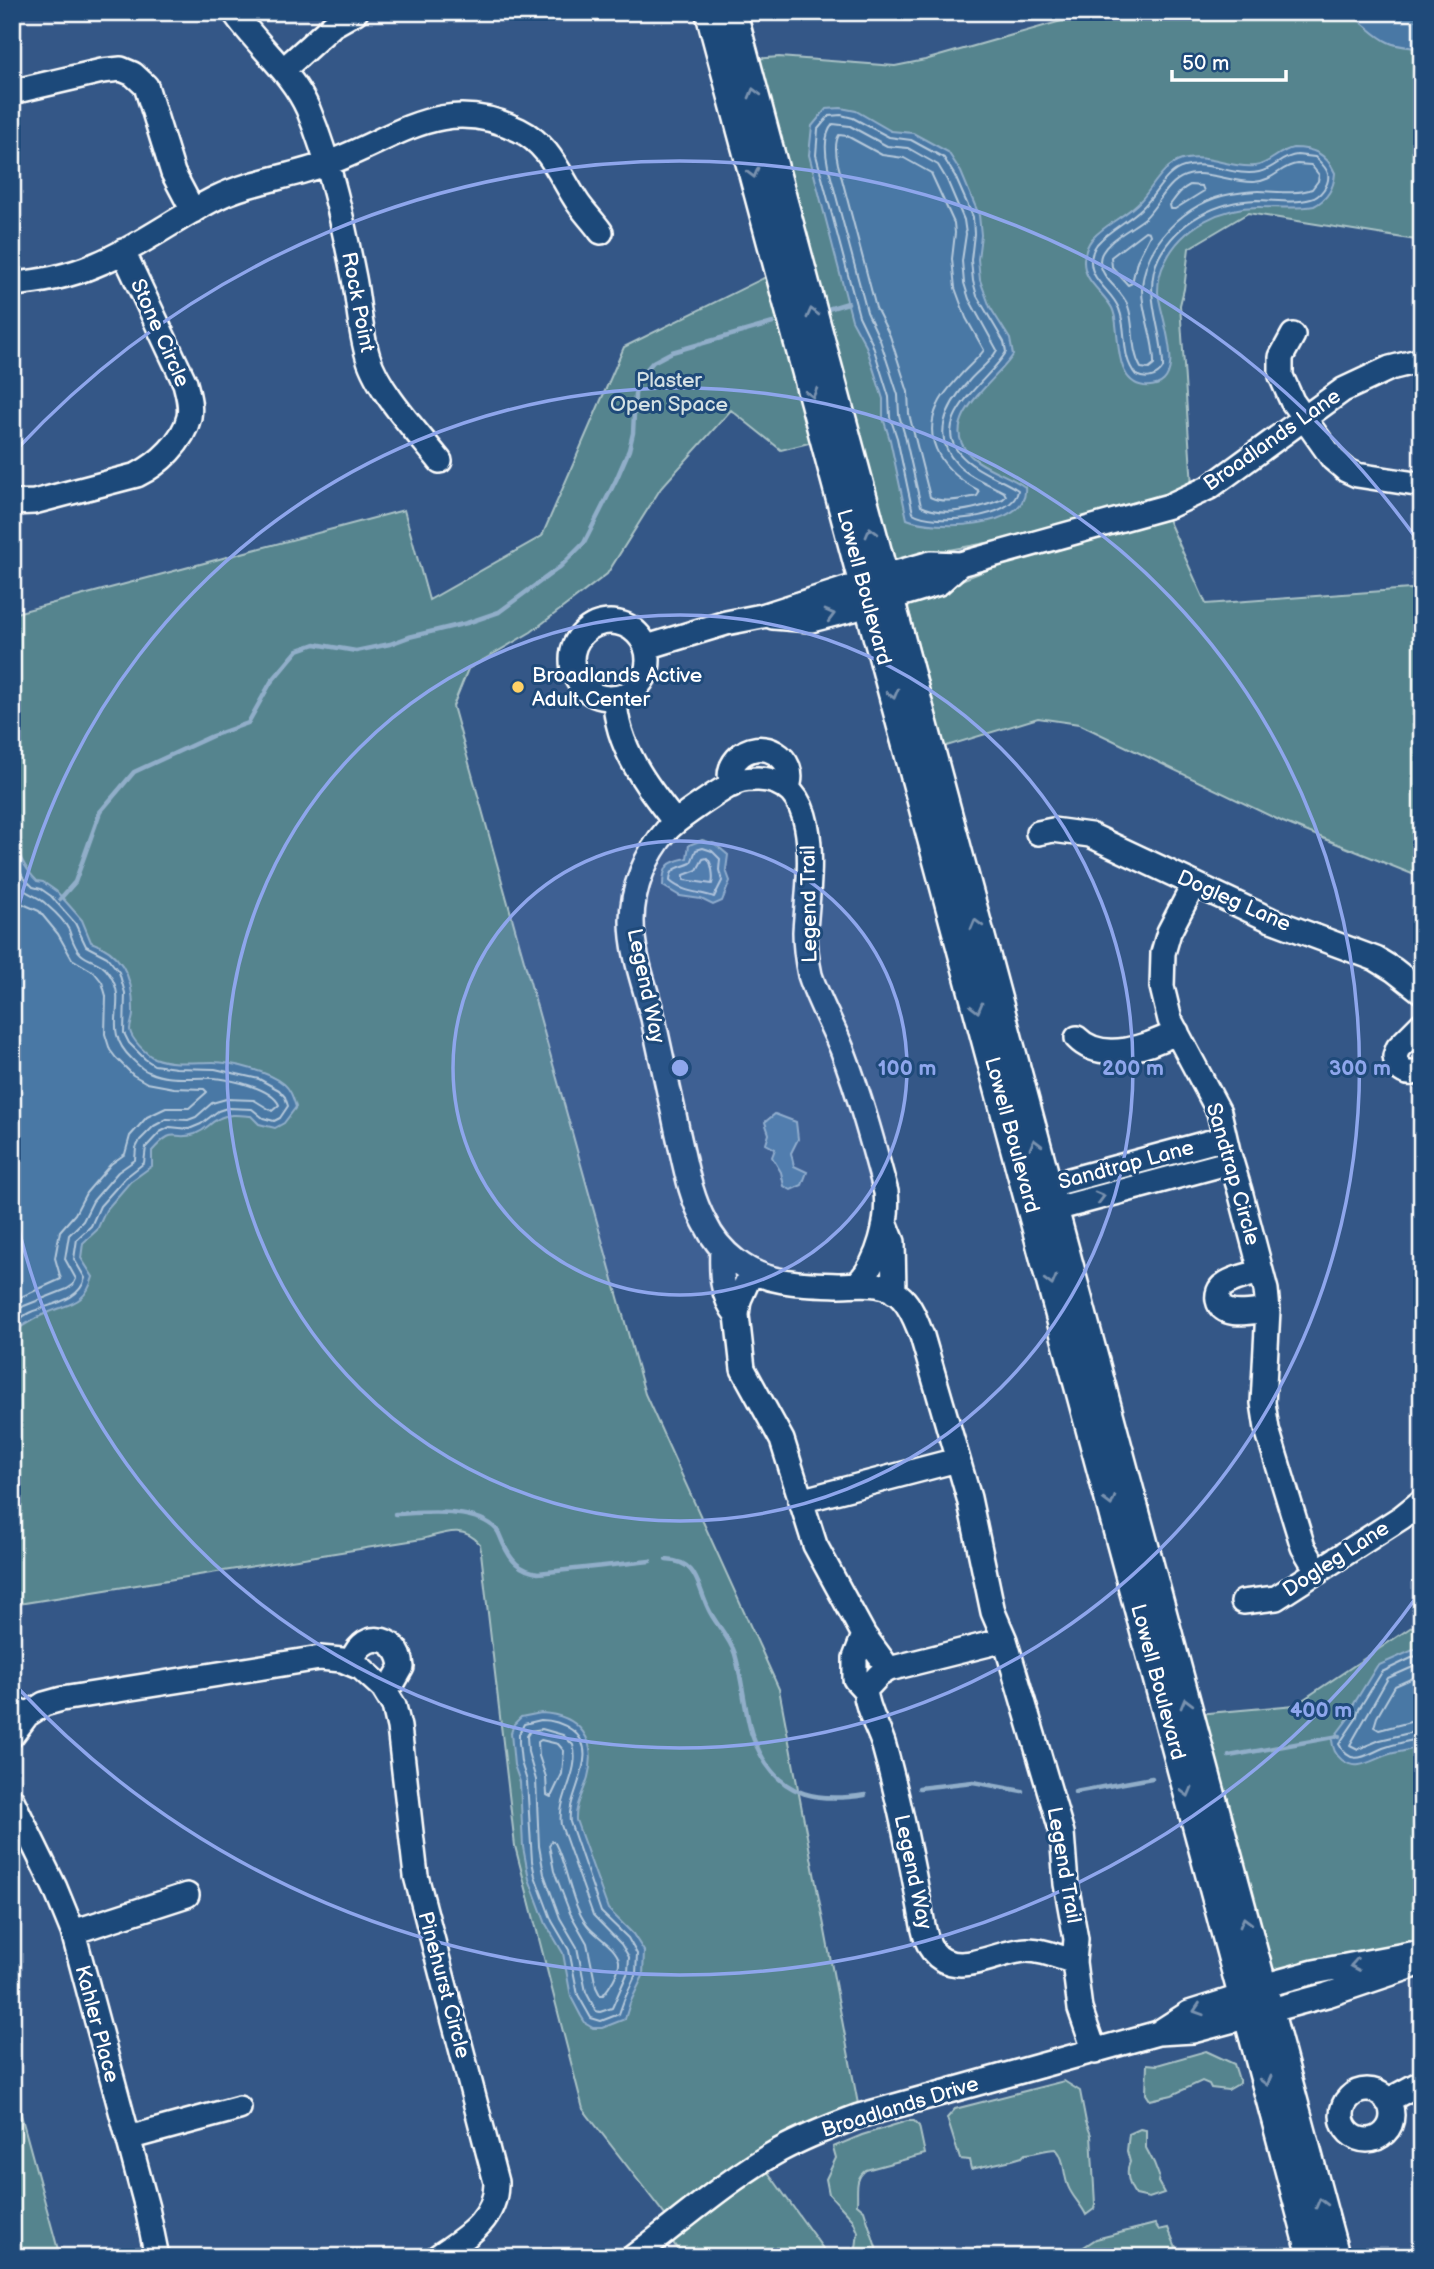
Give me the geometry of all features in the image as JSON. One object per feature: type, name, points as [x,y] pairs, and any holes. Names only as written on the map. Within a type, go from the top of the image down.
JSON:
[{"type":"main road","name":"Lowell Boulevard","points":[[710,12],[876,591],[1040,1200],[1255,2002],[1314,2257]]},
{"type":"main road","name":"Lowell Boulevard","points":[[732,12],[876,591]]},
{"type":"main road","name":"Lowell Boulevard","points":[[1255,2002],[1335,2257]]},
{"type":"street","name":"Rock Point","points":[[234,12],[283,70],[300,93],[308,110],[326,164],[354,279],[368,357],[381,385],[440,461]]},
{"type":"street","points":[[283,70],[333,24],[356,12]]},
{"type":"street","points":[[12,92],[102,71],[121,69],[133,74],[146,86],[173,173],[194,211]]},
{"type":"street","points":[[12,284],[63,275],[94,266],[218,197],[250,185],[326,164],[415,125],[436,118],[462,115],[493,121],[520,131],[544,148],[578,203],[601,232]]},
{"type":"street","name":"Stone Circle","points":[[12,503],[34,502],[137,475],[152,468],[178,439],[188,419],[190,402],[185,383],[123,251]]},
{"type":"street","points":[[1293,335],[1281,357],[1281,376],[1292,401],[1333,459],[1355,482],[1422,485]]},
{"type":"street","name":"Broadlands Lane","points":[[647,647],[726,623],[876,591],[939,583],[960,564],[1169,506],[1210,486],[1343,390],[1370,376],[1422,360]]},
{"type":"street","points":[[604,622],[617,622],[640,635],[647,647],[649,658],[644,680],[636,689],[615,699],[592,694],[583,687],[572,666],[576,643],[592,626],[604,622]]},
{"type":"street","points":[[615,699],[622,737],[634,764],[675,822],[732,785],[749,778],[767,779],[787,789]]},
{"type":"street","name":"Legend Trail","points":[[732,785],[729,777],[735,761],[750,749],[759,747],[772,750],[787,763],[790,775],[787,789],[798,803],[806,821],[811,861],[805,932],[806,957],[811,978],[856,1088],[886,1192],[885,1222],[873,1265],[859,1283]]},
{"type":"street","name":"Legend Way","points":[[675,822],[649,857],[638,882],[633,906],[633,932],[688,1178],[704,1222],[722,1248],[752,1271],[792,1283],[859,1283]]},
{"type":"street","name":"Dogleg Lane","points":[[1038,833],[1053,830],[1090,835],[1271,920],[1376,959],[1422,992]]},
{"type":"street","name":"Sandtrap Circle","points":[[1194,884],[1170,932],[1161,964],[1165,1005],[1219,1112],[1261,1272],[1268,1310],[1262,1403],[1267,1429],[1303,1547],[1318,1572]]},
{"type":"street","points":[[1422,1024],[1398,1048],[1395,1056],[1400,1069],[1405,1073],[1413,1074],[1422,1070]]},
{"type":"street","points":[[1077,1038],[1083,1044],[1107,1050],[1135,1048],[1158,1042],[1177,1032]]},
{"type":"street","name":"Sandtrap Lane","points":[[1040,1200],[1225,1138]]},
{"type":"street","name":"Sandtrap Lane","points":[[1040,1200],[1231,1162]]},
{"type":"street","name":"Legend Trail","points":[[885,1222],[893,1242],[894,1292],[902,1298],[914,1316],[922,1336],[970,1498],[993,1612],[1005,1640],[1062,1833],[1066,1884],[1076,1939],[1074,1962],[1080,2009],[1095,2052]]},
{"type":"street","points":[[722,1248],[724,1290],[729,1305],[737,1315]]},
{"type":"street","points":[[752,1271],[739,1300],[737,1315],[743,1369],[782,1440],[815,1545],[864,1635],[888,1669]]},
{"type":"street","name":"Sandtrap Circle","points":[[1261,1272],[1225,1283],[1218,1294],[1219,1301],[1225,1310],[1233,1313],[1268,1310]]},
{"type":"street","points":[[859,1283],[879,1285],[894,1292]]},
{"type":"street","points":[[800,1501],[957,1460]]},
{"type":"street","name":"Dogleg Lane","points":[[1243,1602],[1276,1598],[1402,1517],[1422,1501]]},
{"type":"street","name":"Legend Way","points":[[864,1635],[855,1658],[855,1679],[865,1690],[867,1705],[883,1743],[908,1843],[925,1935],[932,1950],[944,1961],[963,1964],[1026,1950],[1048,1953],[1074,1962]]},
{"type":"street","points":[[352,1664],[358,1648],[368,1641],[376,1639],[392,1644],[398,1650],[402,1667],[394,1681],[383,1688]]},
{"type":"street","points":[[865,1690],[878,1675],[888,1669],[1005,1640]]},
{"type":"street","name":"Pinehurst Circle","points":[[12,1735],[20,1711],[62,1699],[309,1659],[331,1658],[352,1664],[369,1674],[383,1688],[394,1706],[399,1727],[416,1875],[496,2182],[493,2206],[485,2220],[437,2257]]},
{"type":"street","name":"Kahler Place","points":[[12,1800],[55,1888],[73,1933],[147,2208],[156,2257]]},
{"type":"street","points":[[73,1933],[187,1895]]},
{"type":"street","name":"Broadlands Drive","points":[[1255,2002],[1314,1972],[1422,1952]]},
{"type":"street","name":"Broadlands Drive","points":[[633,2257],[753,2166],[817,2131],[859,2116],[1158,2033],[1189,2013],[1255,2002],[1327,1995],[1422,1963]]},
{"type":"street","points":[[1388,2101],[1422,2082]]},
{"type":"street","points":[[128,2138],[239,2108]]},
{"type":"green space","points":[[1093,12],[1422,12],[1422,241],[1248,213],[1189,248],[1180,305],[1192,486],[1167,497],[1024,536],[895,560],[889,557],[753,59],[779,57],[895,66],[925,60]]},
{"type":"green space","name":"Plaster Open Space","points":[[772,274],[813,442],[781,450],[731,410],[661,488],[607,574],[531,632],[468,669],[453,706],[645,1394],[779,1689],[858,2104],[802,2127],[668,2219],[583,2109],[515,1846],[480,1544],[474,1538],[460,1532],[446,1533],[12,1605],[12,614],[404,510],[429,600],[542,536],[624,347]]},
{"type":"green space","points":[[1166,515],[1206,604],[1410,589],[1422,592],[1422,878],[1283,822],[1079,724],[1038,718],[940,748],[931,695],[908,608],[910,604],[926,594],[1028,554]]},
{"type":"green space","points":[[1422,1620],[1422,1946],[1334,1960],[1276,1973],[1271,1970],[1198,1714],[1295,1705]]},
{"type":"green space","points":[[1206,2051],[1234,2064],[1240,2083],[1228,2090],[1211,2088],[1202,2081],[1172,2095],[1150,2100],[1146,2094],[1147,2064],[1157,2065]]},
{"type":"green space","points":[[1064,2081],[1080,2091],[1091,2135],[1095,2204],[1094,2209],[1086,2215],[1070,2190],[1061,2157],[1056,2149],[1025,2154],[1012,2160],[971,2169],[969,2160],[960,2159],[947,2118],[955,2109]]},
{"type":"green space","points":[[12,2082],[60,2257],[12,2257]]},
{"type":"green space","points":[[907,2121],[914,2121],[919,2126],[925,2154],[862,2173],[857,2185],[857,2204],[864,2210],[879,2257],[855,2257],[858,2232],[853,2220],[829,2194],[826,2179],[836,2158],[833,2147]]},
{"type":"green space","points":[[1140,2129],[1146,2130],[1146,2148],[1164,2193],[1149,2198],[1136,2195],[1128,2175],[1129,2134]]},
{"type":"green space","points":[[765,2168],[829,2257],[682,2257],[671,2239]]},
{"type":"green space","points":[[1155,2224],[1159,2230],[1168,2228],[1180,2257],[1101,2257],[1098,2250],[1090,2257],[1059,2257],[1076,2252],[1096,2239]]},
{"type":"water","points":[[1341,12],[1422,12],[1422,49],[1388,42],[1355,18]]},
{"type":"water","points":[[826,109],[856,111],[891,131],[913,133],[948,152],[961,172],[979,215],[980,280],[990,307],[1010,339],[1013,355],[973,402],[964,415],[960,428],[961,441],[969,454],[1025,487],[1022,501],[1012,512],[997,519],[937,525],[907,519],[883,418],[883,399],[866,346],[852,320],[809,155],[812,126]]},
{"type":"water","points":[[1293,148],[1307,149],[1323,156],[1335,173],[1329,192],[1314,206],[1247,208],[1218,214],[1182,238],[1165,262],[1158,284],[1170,349],[1167,376],[1159,384],[1136,384],[1122,366],[1112,308],[1087,274],[1084,259],[1090,241],[1135,206],[1175,163],[1200,158],[1255,166]]},
{"type":"water","points":[[12,836],[32,876],[56,891],[82,920],[91,942],[112,953],[125,970],[133,1002],[130,1030],[143,1050],[154,1058],[168,1062],[221,1062],[260,1072],[286,1086],[296,1107],[284,1123],[275,1128],[259,1124],[251,1116],[230,1115],[218,1119],[195,1134],[166,1138],[152,1151],[152,1166],[130,1182],[106,1210],[97,1230],[83,1243],[81,1258],[93,1277],[86,1293],[76,1302],[38,1317],[12,1333]]},
{"type":"water","points":[[702,840],[715,844],[728,855],[726,870],[730,881],[722,901],[713,905],[701,899],[680,896],[663,886],[664,873],[668,866],[687,858],[689,845]]},
{"type":"water","points":[[775,1114],[796,1122],[798,1139],[791,1153],[794,1166],[807,1172],[802,1185],[791,1190],[784,1186],[781,1172],[772,1157],[775,1149],[766,1144],[769,1134],[765,1122]]},
{"type":"water","points":[[1422,1646],[1422,1743],[1360,1765],[1348,1764],[1338,1756],[1332,1740],[1350,1716],[1352,1707],[1377,1666]]},
{"type":"water","points":[[541,1713],[555,1715],[576,1724],[588,1741],[590,1764],[576,1820],[608,1909],[633,1934],[644,1951],[643,1976],[625,2019],[602,2028],[593,2028],[586,2024],[571,1997],[563,1953],[546,1924],[529,1879],[523,1847],[520,1782],[514,1765],[511,1733],[514,1724],[521,1717]]},
{"type":"water","points":[[1422,1843],[1422,1881],[1415,1862]]},
{"type":"waterway","points":[[828,309],[848,303]]},
{"type":"waterway","points":[[60,899],[75,882],[100,812],[134,772],[212,736],[248,723],[271,682],[298,650],[315,644],[356,651],[467,623],[499,612],[560,567],[584,543],[616,480],[633,433],[635,394],[641,376],[653,362],[672,352],[773,323]]},
{"type":"waterway","points":[[395,1514],[448,1513],[476,1517],[496,1529],[516,1564],[538,1573],[650,1561]]},
{"type":"waterway","points":[[666,1560],[685,1565],[695,1576],[711,1614],[735,1654],[751,1731],[769,1768],[780,1780],[804,1794],[833,1798],[865,1795]]},
{"type":"waterway","points":[[1229,1756],[1339,1736]]},
{"type":"waterway","points":[[1075,1792],[1152,1778]]},
{"type":"waterway","points":[[919,1788],[973,1782],[1022,1791]]},
{"type":"place","name":"Broadlands Active Adult Center","points":[[518,687]]}]
